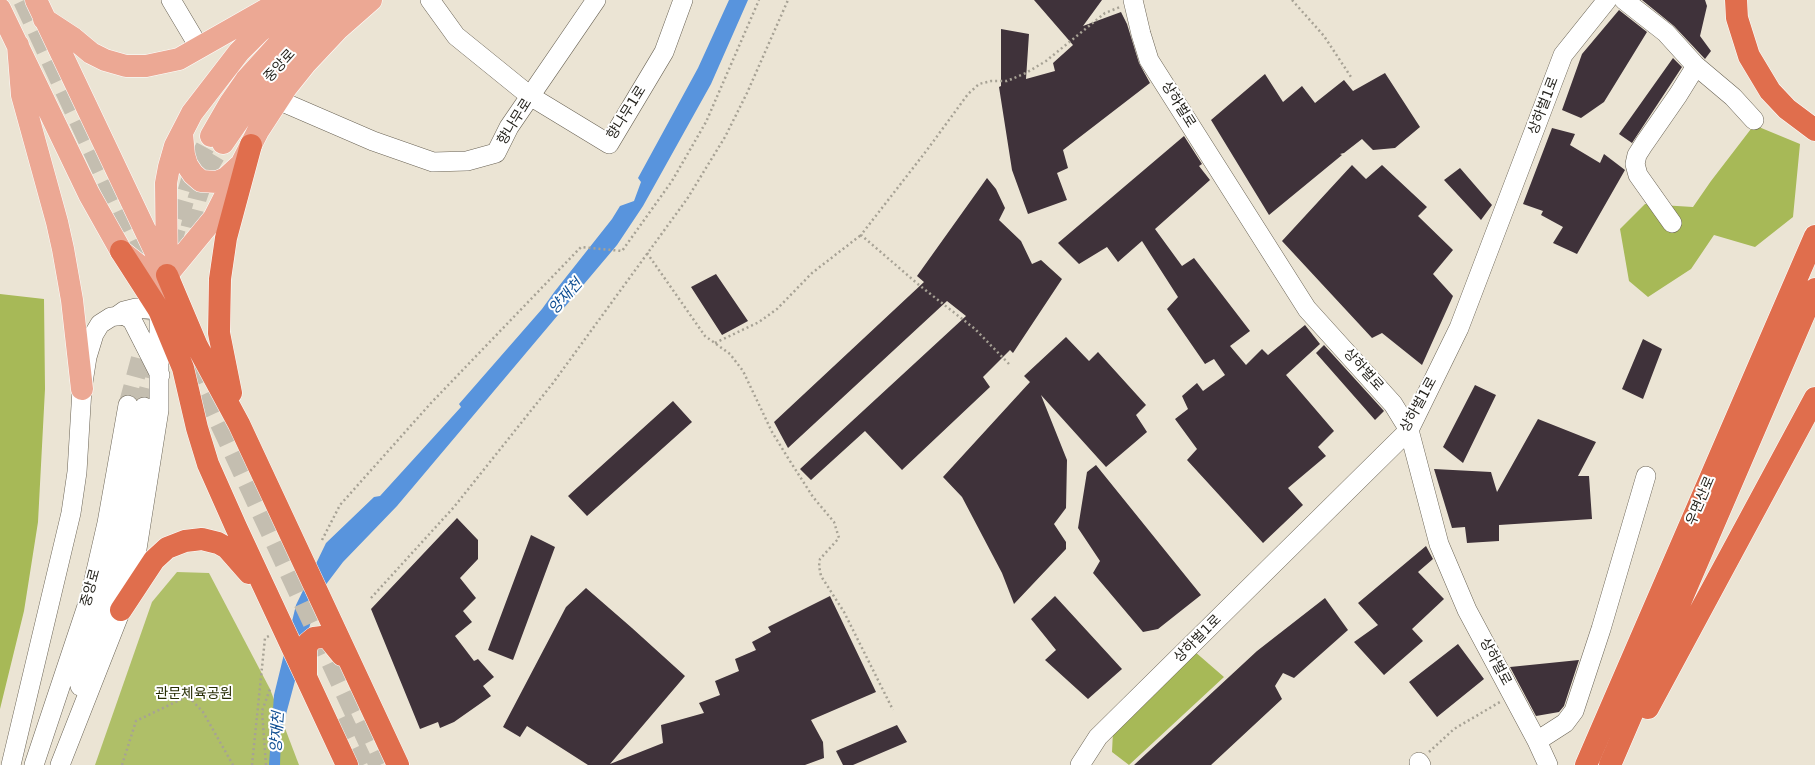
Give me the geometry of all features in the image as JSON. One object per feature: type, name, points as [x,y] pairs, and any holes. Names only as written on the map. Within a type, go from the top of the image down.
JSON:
[{"type":"highway","points":[[1736,0],[1737,18],[1749,56],[1770,91],[1787,109],[1815,130]]},
{"type":"highway","points":[[239,424],[224,362],[219,333],[218,300],[226,238],[247,153]]},
{"type":"highway","name":"우면산로","points":[[1586,765],[1815,236]]},
{"type":"highway","points":[[120,251],[159,310],[182,368],[197,428],[208,464],[265,591],[347,765]]},
{"type":"highway","points":[[166,275],[196,346],[239,424],[398,765]]},
{"type":"highway","name":"우면산로","points":[[1610,765],[1815,289]]},
{"type":"highway","points":[[1617,765],[1698,619],[1815,398]]},
{"type":"highway","points":[[121,610],[147,569],[160,554],[167,548],[180,542],[195,539],[210,540],[227,548],[265,591]]},
{"type":"highway","points":[[306,678],[306,648],[312,639],[317,637],[326,638],[330,641],[355,672]]},
{"type":"main road","points":[[40,9],[97,56],[126,66],[146,66],[179,59],[282,0]]},
{"type":"main road","points":[[159,310],[166,275],[166,183],[172,156],[182,131],[192,113],[240,52],[260,31],[300,0]]},
{"type":"main road","name":"중앙로","points":[[325,0],[285,37],[246,80],[230,103],[217,140],[265,82],[314,30],[338,7],[350,0]]},
{"type":"main road","points":[[166,275],[209,225],[221,206],[267,116],[286,88],[306,63],[370,0]]},
{"type":"main road","points":[[0,9],[89,194],[120,251],[145,270],[166,275]]},
{"type":"main road","points":[[40,9],[166,275]]},
{"type":"main road","points":[[18,46],[22,95],[63,249],[74,316],[82,389]]},
{"type":"main road","points":[[182,131],[184,155],[187,165],[193,174],[201,181],[212,183],[226,178],[235,172],[247,153]]},
{"type":"street","points":[[171,0],[199,47]]},
{"type":"street","points":[[430,0],[456,36],[530,96]]},
{"type":"street","name":"향나무로","points":[[278,100],[373,141],[433,162],[467,161],[496,153],[509,127],[596,0]]},
{"type":"street","name":"향나무1로","points":[[530,96],[609,144],[664,52],[683,0]]},
{"type":"street","name":"상하벌1로","points":[[1080,765],[1098,737],[1408,430],[1459,328],[1563,55],[1607,0]]},
{"type":"street","points":[[1624,0],[1666,33],[1696,66],[1733,97],[1754,120]]},
{"type":"street","name":"상하벌로","points":[[1133,1],[1150,60],[1307,309],[1393,404],[1408,430],[1439,544],[1467,610],[1513,695],[1548,765]]},
{"type":"street","points":[[1672,223],[1638,176],[1635,164],[1637,155],[1696,66]]},
{"type":"street","points":[[60,765],[121,610],[137,549],[158,417],[160,375],[159,310],[136,308],[124,311],[118,316]]},
{"type":"street","points":[[11,765],[71,513],[76,472],[82,389],[87,357],[94,334],[103,322],[111,317],[118,316],[127,317],[135,323],[160,375]]},
{"type":"street","name":"중앙로","points":[[34,765],[90,597],[136,406],[129,502],[108,591],[83,674],[60,765]]},
{"type":"street","points":[[1537,741],[1565,723],[1574,712],[1601,630],[1646,476]]},
{"type":"path","points":[[322,540],[340,505],[431,403],[581,247],[622,251],[672,181],[706,122],[759,0]]},
{"type":"path","points":[[371,598],[464,495],[553,383],[687,199],[725,136],[747,93],[788,0]]},
{"type":"path","points":[[1292,0],[1324,36],[1351,77]]},
{"type":"path","points":[[715,343],[759,322],[778,309],[812,273],[861,235],[968,94],[979,84],[991,81],[1007,81],[1026,73],[1046,61],[1105,14],[1133,1]]},
{"type":"path","points":[[861,235],[919,285],[974,329],[1009,364]]},
{"type":"path","points":[[647,253],[705,336],[730,354],[743,372],[772,432],[813,497],[834,522],[839,538],[820,559],[819,566],[821,576],[844,612],[893,710]]},
{"type":"path","points":[[252,765],[265,638],[283,628]]},
{"type":"path","points":[[266,765],[262,711],[270,689]]},
{"type":"path","points":[[1420,764],[1454,730],[1483,711],[1513,695]]},
{"type":"path","points":[[122,765],[136,721],[188,696],[203,712],[233,765]]},
{"type":"green space","points":[[1754,125],[1800,144],[1793,217],[1755,247],[1714,235],[1691,269],[1648,297],[1629,281],[1620,229],[1645,204],[1693,207]]},
{"type":"green space","points":[[0,294],[44,299],[45,389],[38,522],[24,611],[0,709]]},
{"type":"green space","name":"관문체육공원","points":[[177,572],[209,573],[270,689],[299,765],[95,765],[152,602]]},
{"type":"green space","points":[[1194,651],[1224,677],[1129,765],[1112,752],[1113,731]]},
{"type":"water","name":"양재천","points":[[729,0],[748,0],[711,84],[643,206],[617,245],[397,506],[343,562],[318,595],[281,733],[280,765],[269,765],[274,695],[296,605],[326,543],[374,497],[380,496],[461,407],[459,404],[542,309],[612,219],[620,206],[634,201],[641,182],[638,178],[698,68]]},
{"type":"building","points":[[1034,0],[1102,0],[1083,26],[1121,12],[1127,24],[1139,63],[1150,83],[1063,150],[1068,168],[1057,173],[1067,200],[1028,214],[1012,170],[999,87],[1001,86],[1001,29],[1029,34],[1026,79],[1055,71],[1053,63],[1073,45]]},
{"type":"building","points":[[1642,0],[1705,0],[1707,6],[1700,36],[1711,51],[1705,59],[1674,26]]},
{"type":"building","points":[[1619,10],[1647,32],[1604,102],[1581,118],[1562,110],[1582,54]]},
{"type":"building","points":[[1673,58],[1682,67],[1632,143],[1619,134]]},
{"type":"building","points":[[1385,73],[1420,127],[1395,148],[1373,150],[1362,139],[1344,153],[1340,154],[1342,155],[1269,215],[1211,120],[1265,74],[1283,102],[1302,86],[1315,103],[1344,80],[1353,91]]},
{"type":"building","points":[[1552,128],[1575,134],[1570,145],[1600,163],[1604,154],[1625,170],[1577,254],[1553,243],[1563,227],[1541,215],[1543,211],[1523,204]]},
{"type":"building","points":[[1184,136],[1202,164],[1199,166],[1210,180],[1155,229],[1182,266],[1194,258],[1250,331],[1230,346],[1246,365],[1262,349],[1268,355],[1305,325],[1320,344],[1286,375],[1334,431],[1318,447],[1326,456],[1288,488],[1303,505],[1263,543],[1187,460],[1197,449],[1175,419],[1188,409],[1182,396],[1197,383],[1203,391],[1225,375],[1214,359],[1205,364],[1167,309],[1178,297],[1142,241],[1118,262],[1107,247],[1079,264],[1058,243]]},
{"type":"building","points":[[1352,165],[1366,179],[1382,165],[1427,207],[1418,216],[1453,250],[1433,274],[1453,296],[1422,365],[1382,333],[1372,338],[1282,241]]},
{"type":"building","points":[[1460,168],[1492,205],[1481,220],[1444,180]]},
{"type":"building","points":[[987,178],[996,189],[1005,208],[999,220],[1021,241],[1032,264],[1041,260],[1062,279],[1013,353],[1010,350],[983,377],[990,387],[902,470],[865,431],[811,480],[800,469],[966,316],[947,301],[788,448],[774,422],[924,282],[917,276]]},
{"type":"building","points":[[716,274],[748,321],[722,335],[691,287]]},
{"type":"building","points":[[1066,337],[1089,361],[1098,352],[1146,405],[1136,415],[1147,432],[1106,467],[1041,395],[1067,460],[1066,508],[1054,524],[1066,542],[1066,549],[1014,604],[1002,573],[962,497],[943,477],[1030,382],[1024,376]]},
{"type":"building","points":[[1643,339],[1662,349],[1643,399],[1622,389]]},
{"type":"building","points":[[1324,345],[1384,411],[1375,420],[1316,353]]},
{"type":"building","points":[[1475,385],[1496,395],[1463,463],[1443,447]]},
{"type":"building","points":[[673,401],[692,422],[587,516],[568,496]]},
{"type":"building","points":[[1538,419],[1596,442],[1578,476],[1589,476],[1592,519],[1499,525],[1499,541],[1467,543],[1465,527],[1452,528],[1434,469],[1491,472],[1497,492]]},
{"type":"building","points":[[1096,465],[1201,595],[1158,629],[1143,632],[1093,573],[1100,561],[1078,528],[1087,472]]},
{"type":"building","points":[[457,518],[478,540],[478,559],[460,578],[476,598],[463,611],[472,622],[455,636],[474,661],[478,659],[494,677],[483,686],[491,696],[454,722],[440,728],[438,722],[420,729],[371,609]]},
{"type":"building","points":[[531,535],[555,547],[513,660],[488,650]]},
{"type":"building","points":[[1426,546],[1433,559],[1418,572],[1444,599],[1412,629],[1423,641],[1384,675],[1354,642],[1378,625],[1358,603]]},
{"type":"building","points":[[586,588],[685,676],[610,764],[663,743],[661,725],[704,713],[699,703],[720,695],[715,681],[739,671],[735,659],[756,650],[752,642],[771,632],[768,627],[830,596],[876,692],[811,720],[823,742],[824,758],[805,765],[588,765],[527,726],[520,737],[503,727],[566,607]]},
{"type":"building","points":[[1055,596],[1122,669],[1088,699],[1045,660],[1056,650],[1031,619]]},
{"type":"building","points":[[1325,598],[1348,630],[1294,678],[1283,673],[1275,686],[1282,699],[1211,765],[1134,765],[1257,651]]},
{"type":"building","points":[[1458,644],[1484,679],[1437,717],[1409,682]]},
{"type":"building","points":[[1579,660],[1564,706],[1559,712],[1536,716],[1510,667]]},
{"type":"building","points":[[897,725],[907,742],[853,765],[843,765],[836,751]]},
{"type":"tunnel","points":[[24,0],[154,280]]},
{"type":"tunnel","points":[[171,247],[191,178],[197,162],[211,136]]},
{"type":"tunnel","points":[[183,256],[197,199],[207,170],[223,143]]},
{"type":"tunnel","points":[[128,405],[156,300]]},
{"type":"tunnel","points":[[179,333],[380,765]]},
{"type":"tunnel","points":[[144,407],[156,361]]},
{"type":"tunnel","points":[[341,718],[363,765]]}]
